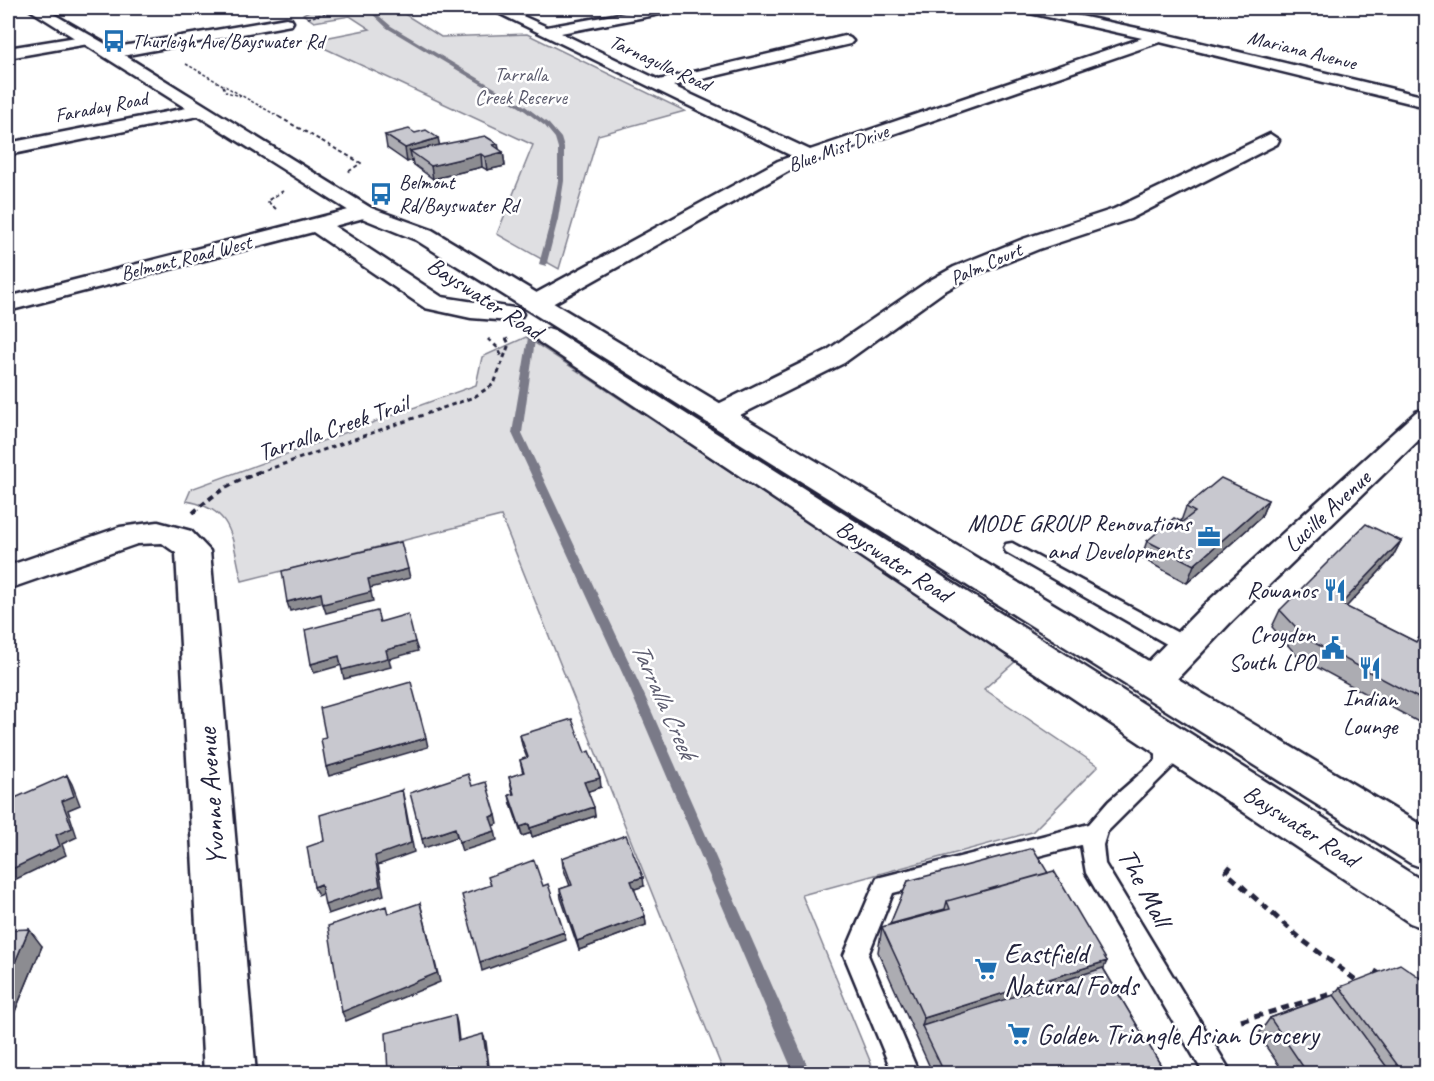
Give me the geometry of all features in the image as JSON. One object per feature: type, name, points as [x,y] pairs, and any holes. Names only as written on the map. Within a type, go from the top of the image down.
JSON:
[{"type":"street","name":"Bayswater Road","points":[[34,8],[111,53],[364,212],[380,230],[717,416],[1426,850]]},
{"type":"street","name":"Tarnagulla Road","points":[[495,8],[807,156]]},
{"type":"street","points":[[545,32],[670,8]]},
{"type":"street","name":"Mariana Avenue","points":[[1026,8],[1160,37],[1426,102]]},
{"type":"street","points":[[111,53],[286,22]]},
{"type":"street","name":"Blue Mist Drive","points":[[523,308],[785,165],[1160,37]]},
{"type":"street","points":[[8,53],[89,40]]},
{"type":"street","points":[[657,85],[845,41]]},
{"type":"street","name":"Faraday Road","points":[[8,148],[202,110]]},
{"type":"street","name":"Palm Court","points":[[717,416],[835,357],[925,294],[962,272],[1021,248],[1122,214],[1270,140]]},
{"type":"street","name":"Belmont Road West","points":[[8,304],[364,212]]},
{"type":"street","points":[[318,225],[437,309],[523,308]]},
{"type":"street","name":"Bayswater Road","points":[[523,308],[1166,738],[1426,908]]},
{"type":"street","name":"Lucille Avenue","points":[[1154,684],[1160,673],[1186,646],[1426,418]]},
{"type":"street","points":[[8,579],[132,534],[151,531],[169,533]]},
{"type":"street","name":"Yvonne Avenue","points":[[169,533],[183,540],[193,550],[195,564],[230,1074]]},
{"type":"street","points":[[1154,684],[1166,738]]},
{"type":"lane","points":[[1012,548],[1186,646]]},
{"type":"lane","name":"The Mall","points":[[1166,738],[1166,763],[1095,832],[1092,847],[1094,866],[1219,1074]]},
{"type":"lane","points":[[906,1074],[856,955],[885,885],[1095,832]]},
{"type":"path","points":[[286,22],[337,8],[348,8]]},
{"type":"path","points":[[223,86],[234,90],[241,96],[226,92],[223,86]]},
{"type":"path","name":"Tarralla Creek Trail","points":[[169,533],[212,495],[240,479],[474,398],[494,384],[503,360]]},
{"type":"path","points":[[1231,866],[1226,872],[1248,887],[1268,910],[1332,964],[1363,985]]},
{"type":"path","points":[[1355,988],[1371,981],[1380,967]]},
{"type":"path","points":[[1241,1021],[1346,990]]},
{"type":"green space","name":"Tarralla Creek Reserve","points":[[310,8],[395,8],[441,37],[527,34],[685,111],[598,135],[559,269],[497,234],[533,145],[309,41],[370,29],[350,16],[314,22],[303,14]]},
{"type":"green space","points":[[526,337],[1017,660],[984,689],[1098,766],[1032,832],[802,895],[875,1073],[724,1073],[501,516],[242,581],[233,540],[223,519],[202,505],[186,501],[191,489],[476,385],[482,357]]},
{"type":"building","points":[[409,129],[415,133],[426,130],[438,138],[405,148],[385,135]]},
{"type":"building","points":[[485,136],[498,144],[493,145],[503,152],[485,157],[481,154],[431,166],[410,151]]},
{"type":"building","name":"MODE GROUP Renovations and Developments","points":[[1221,478],[1268,500],[1194,565],[1147,541],[1174,518],[1182,522],[1195,512],[1186,507]]},
{"type":"building","points":[[1366,524],[1401,541],[1341,604],[1416,642],[1426,629],[1426,702],[1307,639],[1280,610]]},
{"type":"building","points":[[401,542],[408,569],[368,579],[371,592],[323,604],[321,593],[287,602],[282,571]]},
{"type":"building","points":[[377,611],[380,622],[408,614],[415,642],[386,650],[388,658],[342,670],[339,656],[311,664],[305,630]]},
{"type":"building","points":[[411,682],[426,738],[326,767],[321,739],[326,738],[320,708]]},
{"type":"building","points":[[572,719],[585,753],[589,751],[600,778],[584,782],[594,807],[530,828],[529,824],[520,827],[509,795],[514,794],[509,777],[524,772],[520,760],[528,757],[520,735]]},
{"type":"building","points":[[468,774],[472,786],[486,782],[496,815],[490,817],[495,831],[459,842],[455,828],[422,839],[410,793]]},
{"type":"building","points":[[67,775],[74,796],[62,801],[72,828],[56,835],[60,846],[8,871],[8,801]]},
{"type":"building","points":[[402,790],[411,843],[375,856],[380,886],[325,905],[321,884],[314,887],[307,847],[324,841],[320,815]]},
{"type":"building","points":[[626,835],[643,877],[631,881],[645,916],[577,941],[560,889],[572,885],[562,858]]},
{"type":"building","points":[[1033,848],[1048,873],[947,901],[945,909],[890,924],[908,881]]},
{"type":"building","points":[[534,860],[543,886],[548,884],[564,932],[480,962],[462,895],[491,885],[488,877]]},
{"type":"building","name":"Eastfield Natural Foods","points":[[1054,871],[1107,961],[924,1018],[882,927],[950,909],[947,901]]},
{"type":"building","points":[[420,903],[437,973],[342,1012],[328,926],[386,906],[388,914]]},
{"type":"building","points":[[29,929],[8,979],[8,930]]},
{"type":"building","points":[[1400,964],[1426,982],[1426,1074],[1404,1074],[1340,987]]},
{"type":"building","points":[[1103,968],[1166,1074],[945,1074],[922,1026]]},
{"type":"building","points":[[1334,995],[1392,1074],[1308,1074],[1270,1018]]},
{"type":"building","points":[[455,1015],[458,1041],[483,1034],[489,1074],[388,1074],[386,1033]]},
{"type":"waterway","name":"Tarralla Creek","points":[[368,8],[389,27],[523,107],[555,133],[561,148],[561,181],[543,264]]},
{"type":"waterway","name":"Tarralla Creek","points":[[531,340],[517,433],[637,692],[803,1074]]},
{"type":"place","name":"Thurleigh Ave/Bayswater Rd","points":[[114,41]]},
{"type":"place","name":"Belmont Rd/Bayswater Rd","points":[[381,194]]},
{"type":"place","name":"MODE GROUP Renovations and Developments","points":[[1209,537]]},
{"type":"place","name":"Rowanos","points":[[1335,590]]},
{"type":"place","name":"Croydon South LPO","points":[[1333,648]]},
{"type":"place","name":"Indian Lounge","points":[[1370,668]]},
{"type":"place","name":"Eastfield Natural Foods","points":[[986,969]]},
{"type":"place","name":"Golden Triangle Asian Grocery","points":[[1019,1034]]}]
